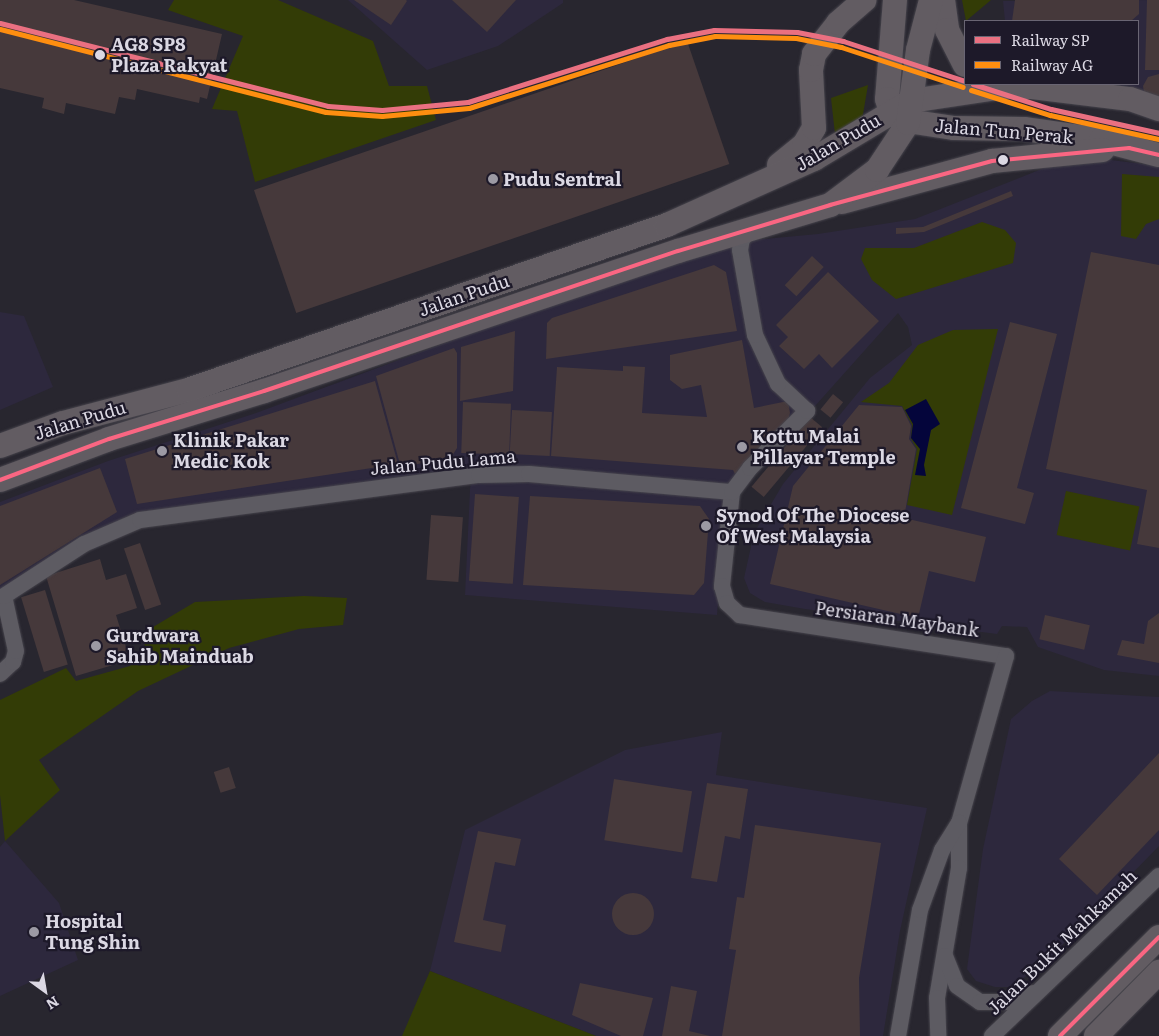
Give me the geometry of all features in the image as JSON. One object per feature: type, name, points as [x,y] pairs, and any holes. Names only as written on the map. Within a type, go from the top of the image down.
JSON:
[{"type":"main road","points":[[741,193],[810,138],[815,117],[811,70],[814,54],[838,24],[864,0]]},
{"type":"main road","points":[[894,0],[886,78],[903,112]]},
{"type":"main road","points":[[903,112],[931,0]]},
{"type":"main road","points":[[943,0],[947,30],[964,63]]},
{"type":"main road","name":"Jalan Tun Perak","points":[[903,112],[1004,87],[1025,85],[1130,99],[1159,109]]},
{"type":"main road","name":"Jalan Pudu","points":[[0,446],[63,423],[188,390],[667,225],[741,193],[903,112]]},
{"type":"main road","name":"Jalan Pudu","points":[[0,480],[109,439],[755,226],[830,205],[877,170],[903,112]]},
{"type":"main road","name":"Jalan Tun Perak","points":[[903,112],[1024,129],[1159,155]]},
{"type":"main road","name":"Jalan Tun Perak","points":[[830,205],[992,161],[1129,148]]},
{"type":"main road","points":[[1060,1036],[1159,937]]},
{"type":"main road","points":[[1096,1036],[1159,972]]},
{"type":"street","points":[[732,492],[750,468],[807,411],[778,384],[755,335],[740,250],[742,239],[755,226]]},
{"type":"street","name":"Jalan Pudu Lama","points":[[0,674],[13,662],[16,651],[4,596],[84,544],[140,520],[479,475],[529,474],[732,492]]},
{"type":"street","name":"Persiaran Maybank","points":[[732,492],[722,586],[727,603],[740,615],[1006,656],[959,823],[959,868],[937,998],[938,1036]]},
{"type":"street","name":"Persiaran Maybank","points":[[898,1036],[920,910],[942,850],[959,823]]},
{"type":"street","name":"Jalan Bukit Mahkamah","points":[[992,1036],[1159,876]]},
{"type":"street","points":[[945,956],[957,986],[980,1002],[1012,1002],[1046,986]]},
{"type":"shaded area","points":[[348,0],[563,0],[563,3],[498,46],[427,70]]},
{"type":"shaded area","points":[[1159,0],[1159,102],[1095,85],[1139,85],[1139,20],[1005,20],[1003,1]]},
{"type":"shaded area","points":[[1111,160],[1159,166],[1159,676],[1104,670],[1038,647],[1027,627],[1002,626],[997,634],[805,609],[765,602],[750,593],[744,578],[754,533],[783,484],[870,378],[912,345],[908,327],[898,313],[726,506],[717,615],[465,595],[471,469],[135,513],[83,538],[0,593],[0,502],[108,461],[253,414],[712,244],[818,234],[915,219],[1052,165]]},
{"type":"shaded area","points":[[0,312],[24,316],[53,387],[0,410]]},
{"type":"shaded area","points":[[926,399],[940,424],[931,430],[924,465],[926,476],[915,475],[920,449],[911,438],[913,424],[905,410]]},
{"type":"shaded area","points":[[1050,691],[1159,697],[1159,846],[1040,968],[1008,987],[995,987],[976,981],[967,969],[983,849],[1011,719],[1032,701]]},
{"type":"shaded area","points":[[722,732],[716,775],[927,808],[900,931],[883,1036],[596,1036],[430,971],[465,830],[625,750]]},
{"type":"shaded area","name":"Hospital Tung Shin","points":[[5,841],[59,903],[78,960],[0,996],[0,847]]},
{"type":"green space","points":[[174,0],[278,0],[373,41],[389,86],[427,86],[436,120],[255,182],[237,111],[212,109],[243,36],[168,10]]},
{"type":"green space","points":[[962,0],[991,0],[967,20]]},
{"type":"green space","points":[[868,85],[862,120],[836,143],[831,98]]},
{"type":"green space","points":[[1122,174],[1159,177],[1159,219],[1146,224],[1136,239],[1121,236]]},
{"type":"green space","points":[[982,222],[1005,230],[1016,243],[1013,263],[896,299],[872,280],[861,259],[865,248],[914,248]]},
{"type":"green space","points":[[998,329],[952,515],[907,505],[917,449],[911,439],[912,425],[902,406],[861,402],[889,383],[918,345],[953,330]]},
{"type":"green space","points":[[1066,491],[1139,507],[1130,551],[1057,535]]},
{"type":"green space","points":[[304,596],[347,598],[343,625],[299,629],[229,648],[138,691],[39,760],[60,790],[5,841],[0,795],[0,700],[66,668],[76,681],[130,666],[145,647],[143,633],[195,602]]},
{"type":"green space","points":[[430,971],[596,1036],[402,1036]]},
{"type":"building","name":"AG8 SP8 Plaza Rakyat","points":[[0,0],[74,0],[222,34],[207,99],[200,97],[199,103],[137,89],[135,100],[119,97],[115,114],[66,103],[64,114],[42,108],[44,98],[0,88]]},
{"type":"building","points":[[354,0],[406,0],[407,1],[391,25]]},
{"type":"building","points":[[452,0],[516,0],[487,32]]},
{"type":"building","points":[[1015,0],[1139,0],[1139,14],[1132,20],[1012,20]]},
{"type":"building","points":[[1147,0],[1159,0],[1159,70],[1145,70]]},
{"type":"building","name":"Pudu Sentral","points":[[687,41],[729,164],[296,313],[254,190]]},
{"type":"building","points":[[1159,74],[1159,103],[1144,92],[1143,86],[1148,77]]},
{"type":"building","points":[[1011,191],[1013,196],[924,232],[896,234],[896,228],[923,227]]},
{"type":"building","points":[[1091,252],[1159,265],[1159,548],[1137,544],[1147,490],[1046,469]]},
{"type":"building","points":[[812,256],[824,267],[796,296],[785,285]]},
{"type":"building","points":[[714,265],[726,272],[737,331],[546,359],[547,323],[552,318]]},
{"type":"building","points":[[828,272],[879,321],[832,368],[819,354],[804,369],[779,346],[788,337],[776,325]]},
{"type":"building","points":[[1010,322],[1057,334],[1017,488],[1034,493],[1025,524],[961,508]]},
{"type":"building","points":[[515,331],[513,391],[460,401],[461,347]]},
{"type":"building","points":[[742,340],[754,408],[788,401],[790,413],[788,420],[735,474],[733,470],[551,456],[557,367],[623,371],[623,366],[645,367],[642,413],[707,417],[701,385],[682,389],[670,380],[670,355]]},
{"type":"building","points":[[454,348],[457,353],[457,448],[452,456],[401,468],[376,376]]},
{"type":"building","points":[[375,381],[398,464],[137,504],[125,459]]},
{"type":"building","points":[[833,394],[843,402],[831,418],[820,410]]},
{"type":"building","points":[[463,402],[511,404],[509,455],[461,453]]},
{"type":"building","points":[[859,405],[902,407],[911,426],[909,439],[916,449],[904,518],[986,537],[975,582],[929,571],[918,618],[770,584],[793,486]]},
{"type":"building","points":[[512,410],[552,412],[550,456],[510,454]]},
{"type":"building","points":[[810,417],[822,427],[764,497],[752,487]]},
{"type":"building","points":[[100,468],[117,512],[0,585],[0,506]]},
{"type":"building","points":[[475,494],[519,497],[513,584],[469,581]]},
{"type":"building","points":[[530,496],[700,506],[709,519],[704,583],[694,595],[523,585]]},
{"type":"building","points":[[431,515],[463,517],[458,582],[426,580]]},
{"type":"building","points":[[140,543],[161,604],[145,610],[124,549]]},
{"type":"building","points":[[100,559],[106,580],[126,574],[137,608],[116,615],[130,660],[76,676],[46,576]]},
{"type":"building","points":[[45,590],[68,665],[44,672],[21,597]]},
{"type":"building","points":[[1159,613],[1159,663],[1117,655],[1122,640],[1144,644],[1148,621]]},
{"type":"building","points":[[1045,615],[1090,625],[1084,650],[1039,639]]},
{"type":"building","points":[[1159,753],[1159,830],[1097,895],[1059,859]]},
{"type":"building","points":[[229,767],[236,788],[221,793],[214,772]]},
{"type":"building","points":[[614,779],[692,791],[682,853],[604,840]]},
{"type":"building","points":[[707,783],[748,789],[740,839],[725,836],[717,882],[691,878]]},
{"type":"building","points":[[755,825],[881,843],[859,978],[860,1036],[722,1036],[736,950],[729,949],[737,897],[744,898]]},
{"type":"building","points":[[478,831],[521,839],[515,866],[495,862],[483,920],[506,925],[501,952],[454,942]]},
{"type":"building","points":[[633,893],[641,895],[650,903],[654,914],[652,922],[644,931],[633,935],[625,933],[616,925],[612,914],[614,906],[622,897]]},
{"type":"building","points":[[580,983],[653,998],[643,1036],[621,1036],[572,1015]]},
{"type":"building","points":[[671,986],[697,991],[689,1031],[710,1036],[662,1036]]},
{"type":"rail line","name":"SP","points":[[0,23],[328,106],[382,110],[468,102],[667,39],[714,30],[797,32],[843,41],[964,81]]},
{"type":"rail line","name":"AG","points":[[0,29],[326,112],[382,116],[469,108],[669,45],[715,36],[796,38],[841,47],[963,87]]},
{"type":"rail line","name":"SP","points":[[976,85],[1051,109],[1159,133]]},
{"type":"rail line","name":"AG","points":[[971,90],[1050,115],[1158,139]]},
{"type":"transit line","points":[[0,480],[109,439],[264,391],[678,251],[830,205],[992,161],[1129,148],[1159,155]]},
{"type":"transit line","points":[[1060,1036],[1159,937]]},
{"type":"place","name":"AG8 SP8 Plaza Rakyat","points":[[100,55]]},
{"type":"place","name":"Pudu Sentral","points":[[493,179]]},
{"type":"place","name":"Kottu Malai Pillayar Temple","points":[[742,447]]},
{"type":"place","name":"Klinik Pakar Medic Kok","points":[[162,451]]},
{"type":"place","name":"Synod Of The Diocese Of West Malaysia","points":[[706,526]]},
{"type":"place","name":"Gurdwara Sahib Mainduab","points":[[96,646]]},
{"type":"place","name":"Hospital Tung Shin","points":[[34,932]]}]
